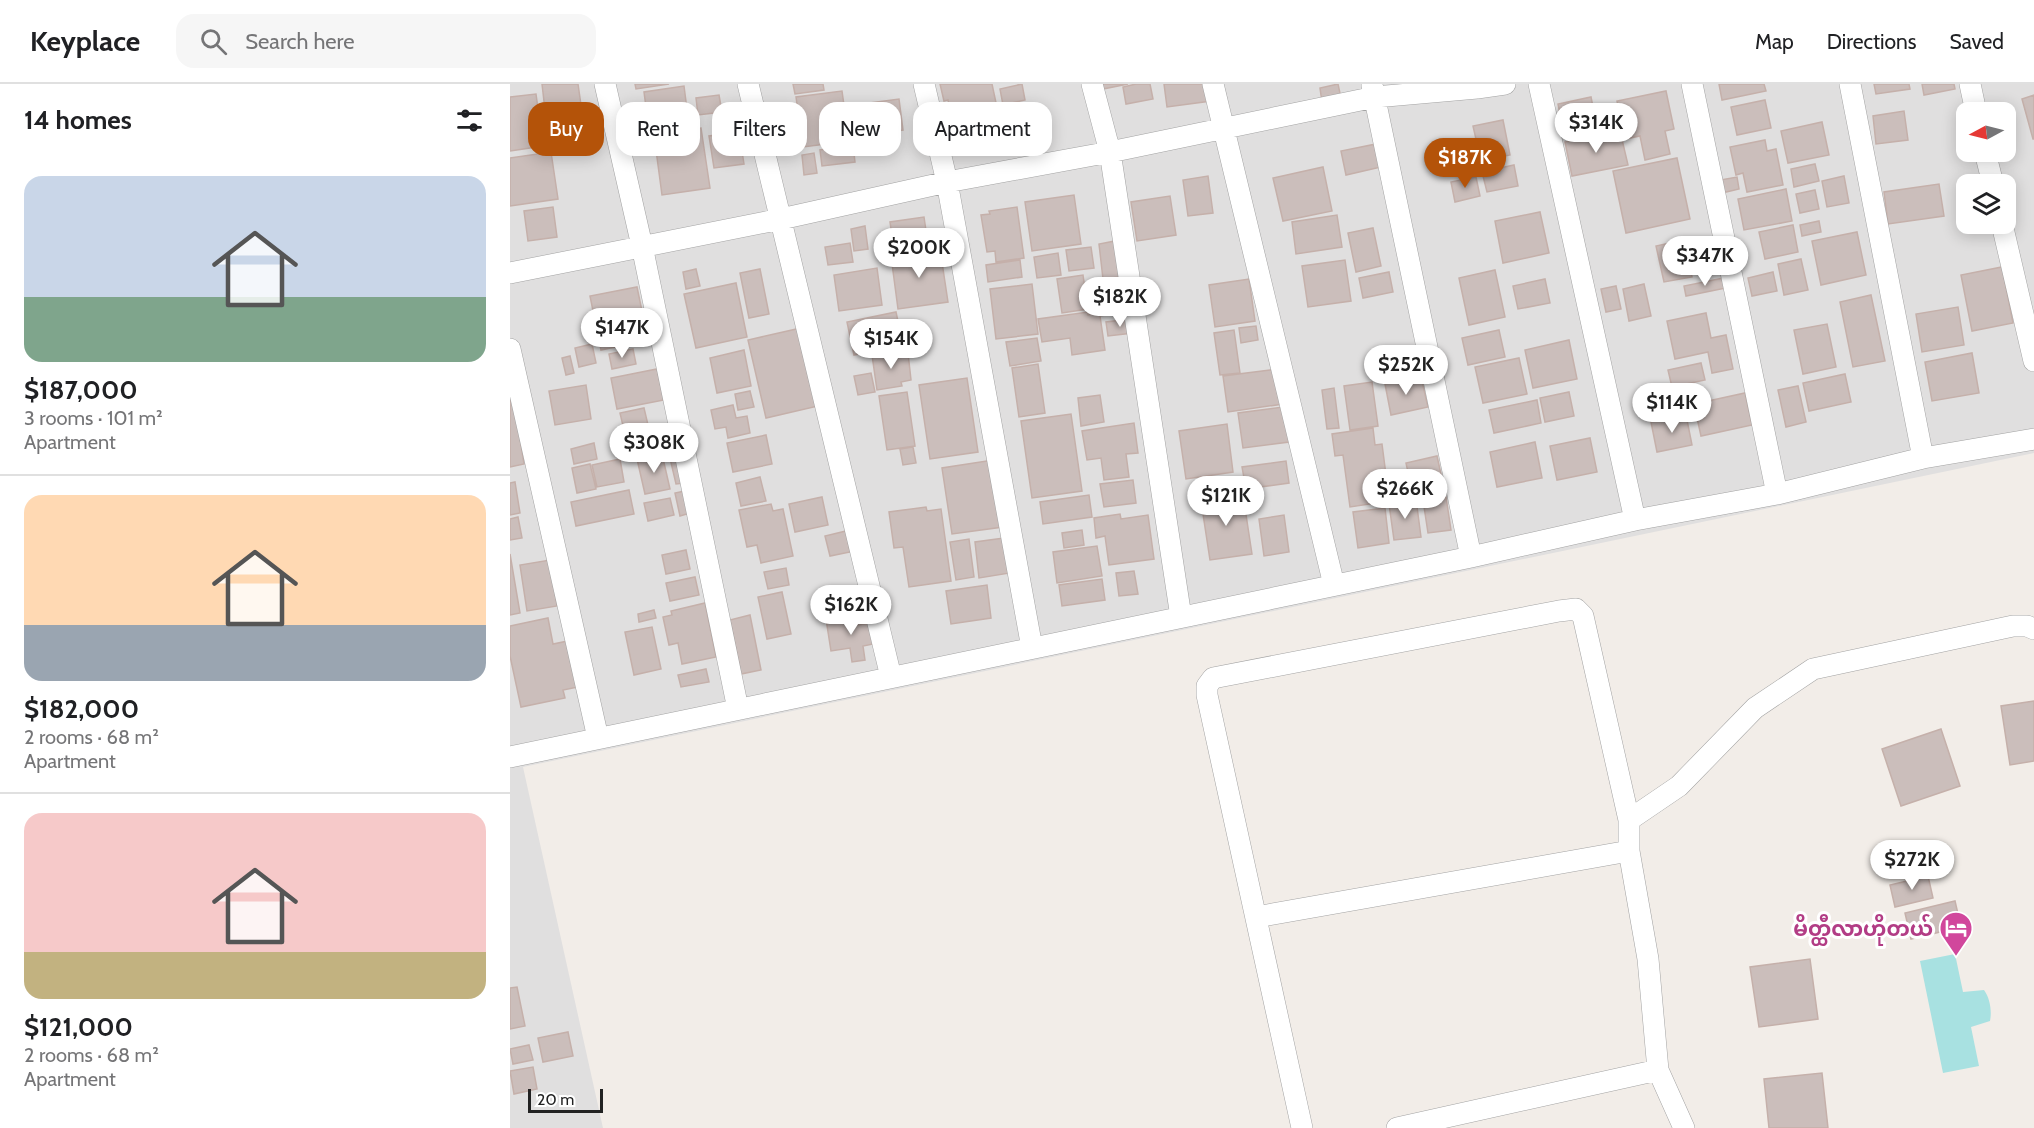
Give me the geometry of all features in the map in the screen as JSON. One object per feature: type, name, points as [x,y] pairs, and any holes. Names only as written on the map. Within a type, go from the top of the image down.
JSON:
[{"type":"street","points":[[605,84],[642,246],[738,709]]},
{"type":"street","points":[[748,84],[891,677]]},
{"type":"street","points":[[924,84],[947,182],[1032,648]]},
{"type":"street","points":[[1092,84],[1110,152],[1181,617]]},
{"type":"street","points":[[1214,84],[1334,585]]},
{"type":"street","points":[[510,273],[781,219],[947,182],[1110,152],[1223,128],[1373,91],[1477,88],[1505,84]]},
{"type":"street","points":[[1539,84],[1635,520]]},
{"type":"street","points":[[1692,84],[1777,494]]},
{"type":"street","points":[[1850,84],[1923,458]]},
{"type":"street","points":[[1970,84],[1974,102]]},
{"type":"street","points":[[1373,91],[1471,557]]},
{"type":"street","points":[[2004,234],[2034,361]]},
{"type":"street","points":[[510,349],[598,738]]},
{"type":"street","points":[[510,758],[1471,557],[1635,520],[1777,494],[1923,458],[2034,439]]},
{"type":"street","points":[[1302,1128],[1207,695],[1207,686],[1213,678],[1576,609],[1583,616],[1629,820],[1629,851],[1648,959],[1658,1070],[1684,1128]]},
{"type":"street","points":[[1629,820],[1679,786],[1755,708],[1813,669],[2013,626],[2027,626],[2034,629]]},
{"type":"street","points":[[1256,917],[1629,851]]},
{"type":"street","points":[[1397,1128],[1658,1070]]},
{"type":"shaded area","points":[[510,84],[2034,84],[2034,453],[523,767],[603,1128],[510,1128]]},
{"type":"water","points":[[1955,954],[1963,992],[1984,990],[1989,1001],[1991,1017],[1990,1021],[1971,1027],[1979,1066],[1943,1073],[1920,961]]},
{"type":"building","points":[[542,84],[578,84],[581,102],[544,102]]},
{"type":"building","points":[[635,84],[669,84],[636,89]]},
{"type":"building","points":[[793,84],[823,84],[824,90],[795,94]]},
{"type":"building","points":[[940,84],[992,84],[996,102],[948,102],[948,100],[944,101]]},
{"type":"building","points":[[1022,84],[1025,100],[1002,102],[1000,89]]},
{"type":"building","points":[[1097,84],[1128,84],[1098,90]]},
{"type":"building","points":[[1150,84],[1153,99],[1126,104],[1123,87]]},
{"type":"building","points":[[1164,84],[1208,84],[1211,101],[1167,107]]},
{"type":"building","points":[[1338,84],[1341,98],[1322,102],[1320,88]]},
{"type":"building","points":[[1719,84],[1764,84],[1766,91],[1722,100]]},
{"type":"building","points":[[1874,84],[1909,84],[1910,89],[1876,94]]},
{"type":"building","points":[[1922,84],[1954,84],[1955,89],[1924,95]]},
{"type":"building","points":[[684,86],[686,102],[645,102],[644,92]]},
{"type":"building","points":[[842,91],[844,102],[819,102],[819,145],[807,146],[807,102],[797,102],[796,97]]},
{"type":"building","points":[[1666,91],[1674,129],[1665,131],[1670,154],[1645,160],[1640,136],[1625,139],[1617,101]]},
{"type":"building","points":[[536,94],[537,102],[528,102],[528,148],[510,151],[510,97]]},
{"type":"building","points":[[719,95],[720,102],[712,102],[712,113],[700,115],[700,102],[696,102],[696,98]]},
{"type":"building","points":[[2034,95],[2034,139],[2033,139],[2022,99]]},
{"type":"building","points":[[1591,97],[1597,127],[1564,134],[1558,104]]},
{"type":"building","points":[[899,99],[899,102],[877,102]]},
{"type":"building","points":[[1765,100],[1771,128],[1737,135],[1731,107]]},
{"type":"building","points":[[1904,111],[1908,140],[1876,144],[1873,116]]},
{"type":"building","points":[[1503,120],[1510,155],[1481,161],[1473,126]]},
{"type":"building","points":[[1822,122],[1829,155],[1788,163],[1781,131]]},
{"type":"building","points":[[700,128],[710,188],[662,195],[657,156],[700,156]]},
{"type":"building","points":[[1620,131],[1628,165],[1572,176],[1565,142]]},
{"type":"building","points":[[709,136],[712,136],[712,155]]},
{"type":"building","points":[[1765,140],[1767,151],[1776,149],[1783,185],[1747,192],[1743,173],[1736,175],[1730,147]]},
{"type":"building","points":[[1376,144],[1381,167],[1346,175],[1341,151]]},
{"type":"building","points":[[814,153],[817,173],[804,175],[802,156]]},
{"type":"building","points":[[552,156],[558,199],[510,206],[510,158]]},
{"type":"building","points":[[712,156],[743,156],[744,164],[714,168]]},
{"type":"building","points":[[821,156],[854,156],[855,162],[822,166]]},
{"type":"building","points":[[1677,158],[1690,219],[1626,233],[1613,171]]},
{"type":"building","points":[[1815,164],[1819,181],[1794,187],[1791,169]]},
{"type":"building","points":[[1514,165],[1518,186],[1487,192],[1482,172]]},
{"type":"building","points":[[1323,167],[1332,211],[1283,221],[1273,178]]},
{"type":"building","points":[[1208,176],[1213,213],[1188,216],[1183,180]]},
{"type":"building","points":[[1844,176],[1849,203],[1827,207],[1822,181]]},
{"type":"building","points":[[1476,177],[1480,196],[1455,202],[1451,182]]},
{"type":"building","points":[[1737,177],[1739,189],[1722,193],[1720,180]]},
{"type":"building","points":[[1939,184],[1944,216],[1888,224],[1884,192]]},
{"type":"building","points":[[1786,189],[1792,221],[1744,230],[1738,199]]},
{"type":"building","points":[[1815,190],[1819,209],[1800,213],[1796,194]]},
{"type":"building","points":[[1074,195],[1081,244],[1032,251],[1025,202]]},
{"type":"building","points":[[1170,196],[1176,235],[1137,241],[1131,202]]},
{"type":"building","points":[[553,207],[557,237],[528,241],[524,211]]},
{"type":"building","points":[[1017,207],[1024,258],[996,262],[995,251],[987,252],[981,215],[990,214],[989,211]]},
{"type":"building","points":[[1540,212],[1549,253],[1503,263],[1495,221]]},
{"type":"building","points":[[1337,215],[1342,247],[1296,254],[1292,222]]},
{"type":"building","points":[[924,217],[928,244],[894,249],[890,222]]},
{"type":"building","points":[[1819,221],[1821,232],[1802,236],[1800,225]]},
{"type":"building","points":[[1793,225],[1798,252],[1765,259],[1759,232]]},
{"type":"building","points":[[865,226],[868,249],[854,251],[851,229]]},
{"type":"building","points":[[1373,228],[1381,266],[1356,272],[1348,233]]},
{"type":"building","points":[[1857,232],[1866,275],[1821,285],[1812,241]]},
{"type":"building","points":[[1684,240],[1692,277],[1664,282],[1656,246]]},
{"type":"building","points":[[1115,241],[1120,277],[1103,279],[1099,244]]},
{"type":"building","points":[[850,243],[853,262],[828,265],[825,247]]},
{"type":"building","points":[[1091,247],[1094,268],[1069,271],[1066,250]]},
{"type":"building","points":[[940,249],[948,302],[898,309],[891,256]]},
{"type":"building","points":[[1058,253],[1061,275],[1037,278],[1034,257]]},
{"type":"building","points":[[1801,259],[1808,290],[1784,295],[1778,264]]},
{"type":"building","points":[[1020,260],[1022,277],[988,282],[986,265]]},
{"type":"building","points":[[1345,260],[1351,301],[1308,307],[1302,266]]},
{"type":"building","points":[[2002,267],[2013,323],[1972,331],[1961,275]]},
{"type":"building","points":[[877,268],[882,305],[839,311],[834,275]]},
{"type":"building","points":[[696,269],[700,286],[686,289],[683,272]]},
{"type":"building","points":[[760,269],[769,314],[749,318],[740,273]]},
{"type":"building","points":[[1495,270],[1505,317],[1469,325],[1459,278]]},
{"type":"building","points":[[1389,272],[1393,292],[1363,298],[1359,278]]},
{"type":"building","points":[[1773,272],[1777,291],[1752,296],[1748,278]]},
{"type":"building","points":[[1083,275],[1088,309],[1062,313],[1057,279]]},
{"type":"building","points":[[1724,278],[1726,288],[1686,296],[1684,286]]},
{"type":"building","points":[[1249,279],[1255,321],[1215,327],[1209,285]]},
{"type":"building","points":[[1545,279],[1550,303],[1518,309],[1513,286]]},
{"type":"building","points":[[736,283],[747,337],[696,348],[684,294]]},
{"type":"building","points":[[1032,284],[1038,334],[996,339],[990,289]]},
{"type":"building","points":[[1644,284],[1651,316],[1629,321],[1623,289]]},
{"type":"building","points":[[1616,286],[1621,309],[1606,312],[1601,289]]},
{"type":"building","points":[[637,287],[648,340],[601,350],[590,296]]},
{"type":"building","points":[[1871,295],[1885,361],[1853,367],[1840,302]]},
{"type":"building","points":[[1114,299],[1116,313],[1100,316],[1105,350],[1072,355],[1070,338],[1042,342],[1038,319],[1088,312],[1088,315],[1093,314],[1091,303]]},
{"type":"building","points":[[1958,307],[1964,345],[1922,352],[1916,314]]},
{"type":"building","points":[[896,312],[903,345],[854,355],[847,322]]},
{"type":"building","points":[[1706,313],[1711,338],[1726,335],[1733,369],[1712,373],[1708,352],[1675,359],[1667,321]]},
{"type":"building","points":[[1131,319],[1133,333],[1108,336],[1106,322]]},
{"type":"building","points":[[1827,324],[1836,367],[1803,374],[1794,330]]},
{"type":"building","points":[[1256,326],[1258,340],[1241,343],[1239,328]]},
{"type":"building","points":[[801,328],[818,406],[766,418],[748,340]]},
{"type":"building","points":[[1234,330],[1240,373],[1220,375],[1214,333]]},
{"type":"building","points":[[1499,330],[1505,357],[1468,365],[1462,338]]},
{"type":"building","points":[[1037,338],[1041,361],[1010,366],[1006,342]]},
{"type":"building","points":[[1569,340],[1577,379],[1533,388],[1525,350]]},
{"type":"building","points":[[592,344],[596,363],[579,367],[575,348]]},
{"type":"building","points":[[633,349],[636,364],[612,369],[609,354]]},
{"type":"building","points":[[744,350],[751,386],[717,393],[710,358]]},
{"type":"building","points":[[897,351],[897,354],[908,353],[911,380],[901,382],[902,386],[877,390],[872,355]]},
{"type":"building","points":[[1972,353],[1979,393],[1932,401],[1925,362]]},
{"type":"building","points":[[570,356],[574,373],[566,375],[562,358]]},
{"type":"building","points":[[1519,358],[1527,394],[1483,403],[1475,367]]},
{"type":"building","points":[[1701,363],[1705,380],[1672,387],[1668,370]]},
{"type":"building","points":[[1038,364],[1045,413],[1019,417],[1012,368]]},
{"type":"building","points":[[657,369],[664,400],[617,409],[611,378]]},
{"type":"building","points":[[1278,369],[1283,404],[1228,412],[1223,376]]},
{"type":"building","points":[[871,373],[875,392],[858,395],[854,376]]},
{"type":"building","points":[[1845,374],[1851,402],[1809,411],[1803,383]]},
{"type":"building","points":[[1421,377],[1428,407],[1391,415],[1385,384]]},
{"type":"building","points":[[967,378],[978,452],[930,459],[919,385]]},
{"type":"building","points":[[1372,382],[1378,426],[1350,430],[1344,386]]},
{"type":"building","points":[[586,385],[591,419],[555,425],[549,391]]},
{"type":"building","points":[[1798,386],[1806,422],[1786,427],[1778,390]]},
{"type":"building","points":[[1334,388],[1339,428],[1327,429],[1322,390]]},
{"type":"building","points":[[750,391],[754,407],[738,410],[735,394]]},
{"type":"building","points":[[907,392],[915,446],[887,450],[879,396]]},
{"type":"building","points":[[1569,392],[1574,416],[1545,422],[1540,398]]},
{"type":"building","points":[[513,393],[524,464],[510,467],[510,394]]},
{"type":"building","points":[[1745,393],[1752,425],[1701,436],[1694,404]]},
{"type":"building","points":[[1100,395],[1104,422],[1081,426],[1078,398]]},
{"type":"building","points":[[1537,400],[1541,423],[1494,433],[1489,410]]},
{"type":"building","points":[[733,405],[736,418],[747,416],[750,433],[728,438],[726,427],[715,429],[711,410]]},
{"type":"building","points":[[1283,407],[1289,442],[1243,448],[1238,413]]},
{"type":"building","points":[[644,408],[648,425],[624,430],[620,413]]},
{"type":"building","points":[[1071,414],[1082,491],[1032,498],[1021,421]]},
{"type":"building","points":[[1686,415],[1692,445],[1657,452],[1651,422]]},
{"type":"building","points":[[1134,423],[1138,453],[1126,454],[1129,477],[1104,480],[1101,458],[1087,460],[1082,431]]},
{"type":"building","points":[[1227,424],[1233,472],[1186,479],[1179,431]]},
{"type":"building","points":[[1373,428],[1375,445],[1382,444],[1386,475],[1394,474],[1397,495],[1389,496],[1390,501],[1350,507],[1343,455],[1335,456],[1332,434]]},
{"type":"building","points":[[766,435],[772,464],[733,472],[727,443]]},
{"type":"building","points":[[1590,438],[1597,472],[1557,480],[1550,446]]},
{"type":"building","points":[[1535,442],[1542,478],[1497,487],[1490,452]]},
{"type":"building","points":[[594,443],[597,459],[574,464],[571,449]]},
{"type":"building","points":[[913,447],[916,463],[903,465],[900,449]]},
{"type":"building","points":[[678,453],[684,483],[676,484],[669,454]]},
{"type":"building","points":[[662,454],[670,489],[645,494],[637,459]]},
{"type":"building","points":[[1437,456],[1444,488],[1413,495],[1406,463]]},
{"type":"building","points":[[620,459],[624,482],[597,487],[592,465]]},
{"type":"building","points":[[993,460],[1003,527],[952,534],[942,468]]},
{"type":"building","points":[[1286,461],[1289,483],[1246,489],[1242,467]]},
{"type":"building","points":[[590,464],[596,489],[577,493],[572,468]]},
{"type":"building","points":[[760,477],[766,501],[741,506],[736,483]]},
{"type":"building","points":[[1133,480],[1136,503],[1104,507],[1100,484]]},
{"type":"building","points":[[515,482],[520,513],[510,515],[510,483]]},
{"type":"building","points":[[629,490],[634,514],[576,526],[571,502]]},
{"type":"building","points":[[685,491],[690,513],[680,516],[675,493]]},
{"type":"building","points":[[1089,495],[1092,517],[1043,524],[1040,502]]},
{"type":"building","points":[[1243,495],[1252,554],[1210,560],[1201,501]]},
{"type":"building","points":[[822,497],[828,525],[795,532],[789,504]]},
{"type":"building","points":[[1446,497],[1451,530],[1428,533],[1423,500]]},
{"type":"building","points":[[670,498],[674,515],[648,521],[644,503]]},
{"type":"building","points":[[1416,499],[1421,537],[1394,540],[1389,504]]},
{"type":"building","points":[[771,504],[773,511],[783,509],[793,556],[761,563],[757,545],[747,547],[739,510]]},
{"type":"building","points":[[926,507],[927,511],[941,509],[951,581],[909,587],[903,547],[894,548],[889,512]]},
{"type":"building","points":[[1385,508],[1389,543],[1358,548],[1353,512]]},
{"type":"building","points":[[1120,514],[1121,519],[1148,515],[1154,559],[1109,565],[1105,536],[1096,538],[1094,518]]},
{"type":"building","points":[[1284,515],[1289,552],[1264,556],[1259,519]]},
{"type":"building","points":[[518,517],[522,538],[510,540],[510,519]]},
{"type":"building","points":[[1082,530],[1084,545],[1064,548],[1062,533]]},
{"type":"building","points":[[846,531],[850,552],[830,556],[825,536]]},
{"type":"building","points":[[1011,537],[1016,572],[979,578],[975,542]]},
{"type":"building","points":[[969,539],[974,577],[956,580],[950,542]]},
{"type":"building","points":[[1097,546],[1102,576],[1057,583],[1053,552]]},
{"type":"building","points":[[686,550],[690,569],[666,574],[662,555]]},
{"type":"building","points":[[510,554],[520,613],[510,615]]},
{"type":"building","points":[[550,560],[557,606],[527,611],[520,565]]},
{"type":"building","points":[[786,568],[789,585],[768,589],[764,572]]},
{"type":"building","points":[[1134,571],[1138,594],[1119,596],[1116,573]]},
{"type":"building","points":[[695,577],[699,595],[670,601],[666,583]]},
{"type":"building","points":[[1102,579],[1105,600],[1062,606],[1059,585]]},
{"type":"building","points":[[987,585],[991,618],[951,624],[946,591]]},
{"type":"building","points":[[782,592],[791,634],[767,639],[758,597]]},
{"type":"building","points":[[705,603],[716,657],[682,664],[678,643],[669,645],[663,617],[672,615],[671,611]]},
{"type":"building","points":[[654,610],[656,618],[639,622],[638,614]]},
{"type":"building","points":[[750,615],[761,670],[741,674],[730,620]]},
{"type":"building","points":[[851,615],[852,626],[875,622],[878,643],[863,646],[865,660],[852,662],[850,648],[831,651],[826,619]]},
{"type":"building","points":[[548,618],[553,644],[568,641],[578,687],[563,690],[565,698],[521,707],[510,656],[510,626]]},
{"type":"building","points":[[652,627],[661,669],[634,675],[625,632]]},
{"type":"building","points":[[706,669],[709,682],[681,687],[678,675]]},
{"type":"building","points":[[2034,701],[2034,761],[2010,765],[2001,706]]},
{"type":"building","points":[[1941,729],[1960,786],[1901,806],[1882,749]]},
{"type":"building","points":[[1928,876],[1933,898],[1895,907],[1890,885]]},
{"type":"building","points":[[1955,901],[1961,927],[1911,939],[1905,913]]},
{"type":"building","points":[[1810,959],[1818,1019],[1759,1027],[1750,967]]},
{"type":"building","points":[[517,987],[525,1026],[510,1029],[510,988]]},
{"type":"building","points":[[568,1032],[573,1056],[543,1062],[538,1038]]},
{"type":"building","points":[[529,1045],[533,1060],[513,1064],[510,1049]]},
{"type":"building","points":[[533,1067],[537,1089],[514,1094],[510,1071]]},
{"type":"building","points":[[1822,1073],[1828,1128],[1769,1128],[1764,1079]]},
{"type":"place","name":"မိတ္ထီလာဟိုတယ်","points":[[1956,957]]}]
